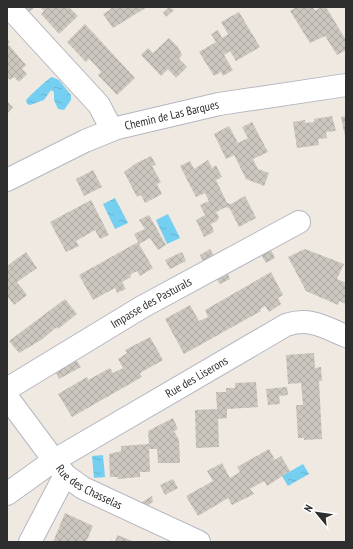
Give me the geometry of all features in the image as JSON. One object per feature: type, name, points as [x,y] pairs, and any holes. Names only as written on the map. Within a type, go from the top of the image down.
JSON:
[{"type":"street","points":[[9,7],[99,106],[112,130]]},
{"type":"street","name":"Chemin de Las Barques","points":[[7,180],[85,140],[112,130],[219,104],[346,85]]},
{"type":"street","name":"Impasse des Pasturals","points":[[7,389],[142,306],[299,222]]},
{"type":"street","name":"Rue des Liserons","points":[[7,494],[59,468],[286,325],[299,321],[318,324],[346,336]]},
{"type":"street","name":"Rue des Chasselas","points":[[7,397],[59,468],[83,488],[188,540]]},
{"type":"street","points":[[30,542],[59,468]]},
{"type":"water","points":[[52,77],[59,80],[71,95],[71,100],[64,110],[58,109],[54,100],[54,92],[51,90],[44,100],[30,105],[27,104],[26,100]]},
{"type":"water","points":[[115,198],[128,223],[115,229],[103,204]]},
{"type":"water","points":[[168,214],[180,238],[167,244],[156,220]]},
{"type":"water","points":[[103,455],[105,477],[94,478],[92,456]]},
{"type":"water","points":[[303,464],[309,474],[288,486],[282,476]]},
{"type":"building","points":[[23,7],[35,7],[28,13]]},
{"type":"building","points":[[40,7],[69,7],[78,16],[59,34],[41,14],[44,11]]},
{"type":"building","points":[[110,7],[147,7],[113,28],[103,14],[111,9]]},
{"type":"building","points":[[169,7],[174,10],[166,17],[163,13]]},
{"type":"building","points":[[296,7],[313,7],[315,11],[321,7],[326,7],[346,40],[346,50],[337,55],[325,36],[310,43],[290,11]]},
{"type":"building","points":[[239,12],[260,47],[236,61],[230,51],[224,55],[233,70],[223,76],[221,72],[214,76],[199,52],[216,42],[211,34],[218,30],[222,38],[228,34],[221,22]]},
{"type":"building","points":[[85,24],[135,78],[117,95],[98,75],[101,72],[95,65],[89,59],[86,62],[67,42]]},
{"type":"building","points":[[169,38],[178,47],[182,55],[179,59],[187,67],[176,78],[168,69],[161,76],[141,55],[148,48],[153,53]]},
{"type":"building","points":[[7,39],[10,42],[8,44],[26,65],[22,69],[27,74],[19,82],[14,77],[10,80],[7,77]]},
{"type":"building","points":[[7,101],[13,107],[7,114]]},
{"type":"building","points":[[332,116],[336,131],[326,132],[327,138],[318,139],[319,145],[297,148],[293,122],[305,120],[305,123],[314,122],[314,119]]},
{"type":"building","points":[[346,116],[346,136],[345,136],[341,117]]},
{"type":"building","points":[[252,122],[268,152],[253,159],[258,169],[269,173],[264,186],[246,179],[234,155],[226,159],[214,134],[229,126],[238,143],[248,138],[242,127]]},
{"type":"building","points":[[151,156],[156,165],[152,166],[161,182],[157,184],[162,194],[145,203],[141,195],[137,197],[124,172],[135,164]]},
{"type":"building","points":[[208,160],[212,168],[216,165],[222,177],[216,180],[227,203],[231,204],[245,196],[256,218],[239,227],[230,209],[226,207],[216,212],[219,217],[217,221],[211,224],[214,232],[204,237],[196,220],[205,215],[200,205],[209,201],[205,193],[196,197],[180,166],[190,161],[194,169]]},
{"type":"building","points":[[93,170],[102,187],[84,196],[76,179]]},
{"type":"building","points":[[91,200],[109,235],[100,239],[95,230],[76,241],[79,246],[66,252],[50,222]]},
{"type":"building","points":[[149,215],[166,245],[158,250],[150,238],[139,244],[153,268],[140,276],[137,271],[130,275],[131,277],[122,282],[126,289],[117,293],[115,288],[93,300],[79,275],[138,242],[134,234],[145,229],[139,220]]},
{"type":"building","points":[[270,248],[275,258],[266,263],[260,253]]},
{"type":"building","points":[[210,249],[214,256],[203,262],[200,255]]},
{"type":"building","points":[[305,249],[344,264],[337,279],[346,283],[346,304],[339,301],[338,305],[306,291],[288,257]]},
{"type":"building","points":[[26,252],[37,268],[17,282],[27,295],[14,305],[7,296],[7,266]]},
{"type":"building","points":[[182,252],[186,261],[170,269],[165,260]]},
{"type":"building","points":[[226,271],[230,279],[220,284],[215,277]]},
{"type":"building","points":[[271,272],[283,295],[278,298],[281,304],[269,312],[265,306],[260,309],[261,311],[184,354],[165,319],[190,305],[199,321],[208,317],[205,310]]},
{"type":"building","points":[[65,299],[77,314],[58,329],[57,327],[41,340],[19,353],[9,341]]},
{"type":"building","points":[[150,337],[163,360],[140,373],[142,377],[72,417],[58,394],[87,377],[88,380],[110,368],[113,373],[123,368],[118,359],[127,353],[125,350]]},
{"type":"building","points":[[314,353],[315,368],[321,367],[322,381],[319,381],[322,439],[304,440],[304,438],[298,438],[296,405],[303,405],[301,383],[288,384],[286,355]]},
{"type":"building","points":[[74,357],[81,367],[59,379],[54,369]]},
{"type":"building","points":[[256,382],[258,407],[227,409],[227,418],[218,419],[219,447],[196,448],[195,410],[217,409],[216,392],[226,392],[226,388],[235,388],[235,383]]},
{"type":"building","points":[[287,387],[288,395],[279,396],[280,404],[268,405],[266,389]]},
{"type":"building","points":[[173,418],[178,429],[174,431],[179,440],[180,463],[158,463],[157,449],[149,449],[150,472],[140,472],[140,477],[118,479],[118,477],[110,477],[109,454],[121,451],[121,446],[149,444],[148,431]]},
{"type":"building","points":[[269,449],[275,460],[281,456],[290,471],[267,486],[264,481],[250,489],[254,494],[232,505],[228,498],[198,516],[186,496],[213,481],[207,471],[222,463],[230,478],[240,472],[237,467]]},
{"type":"building","points":[[173,479],[178,488],[165,495],[160,485]]},
{"type":"building","points":[[152,496],[153,502],[144,508],[137,505]]},
{"type":"building","points":[[65,513],[93,526],[86,542],[53,542]]},
{"type":"building","points":[[117,535],[135,542],[115,542]]}]
